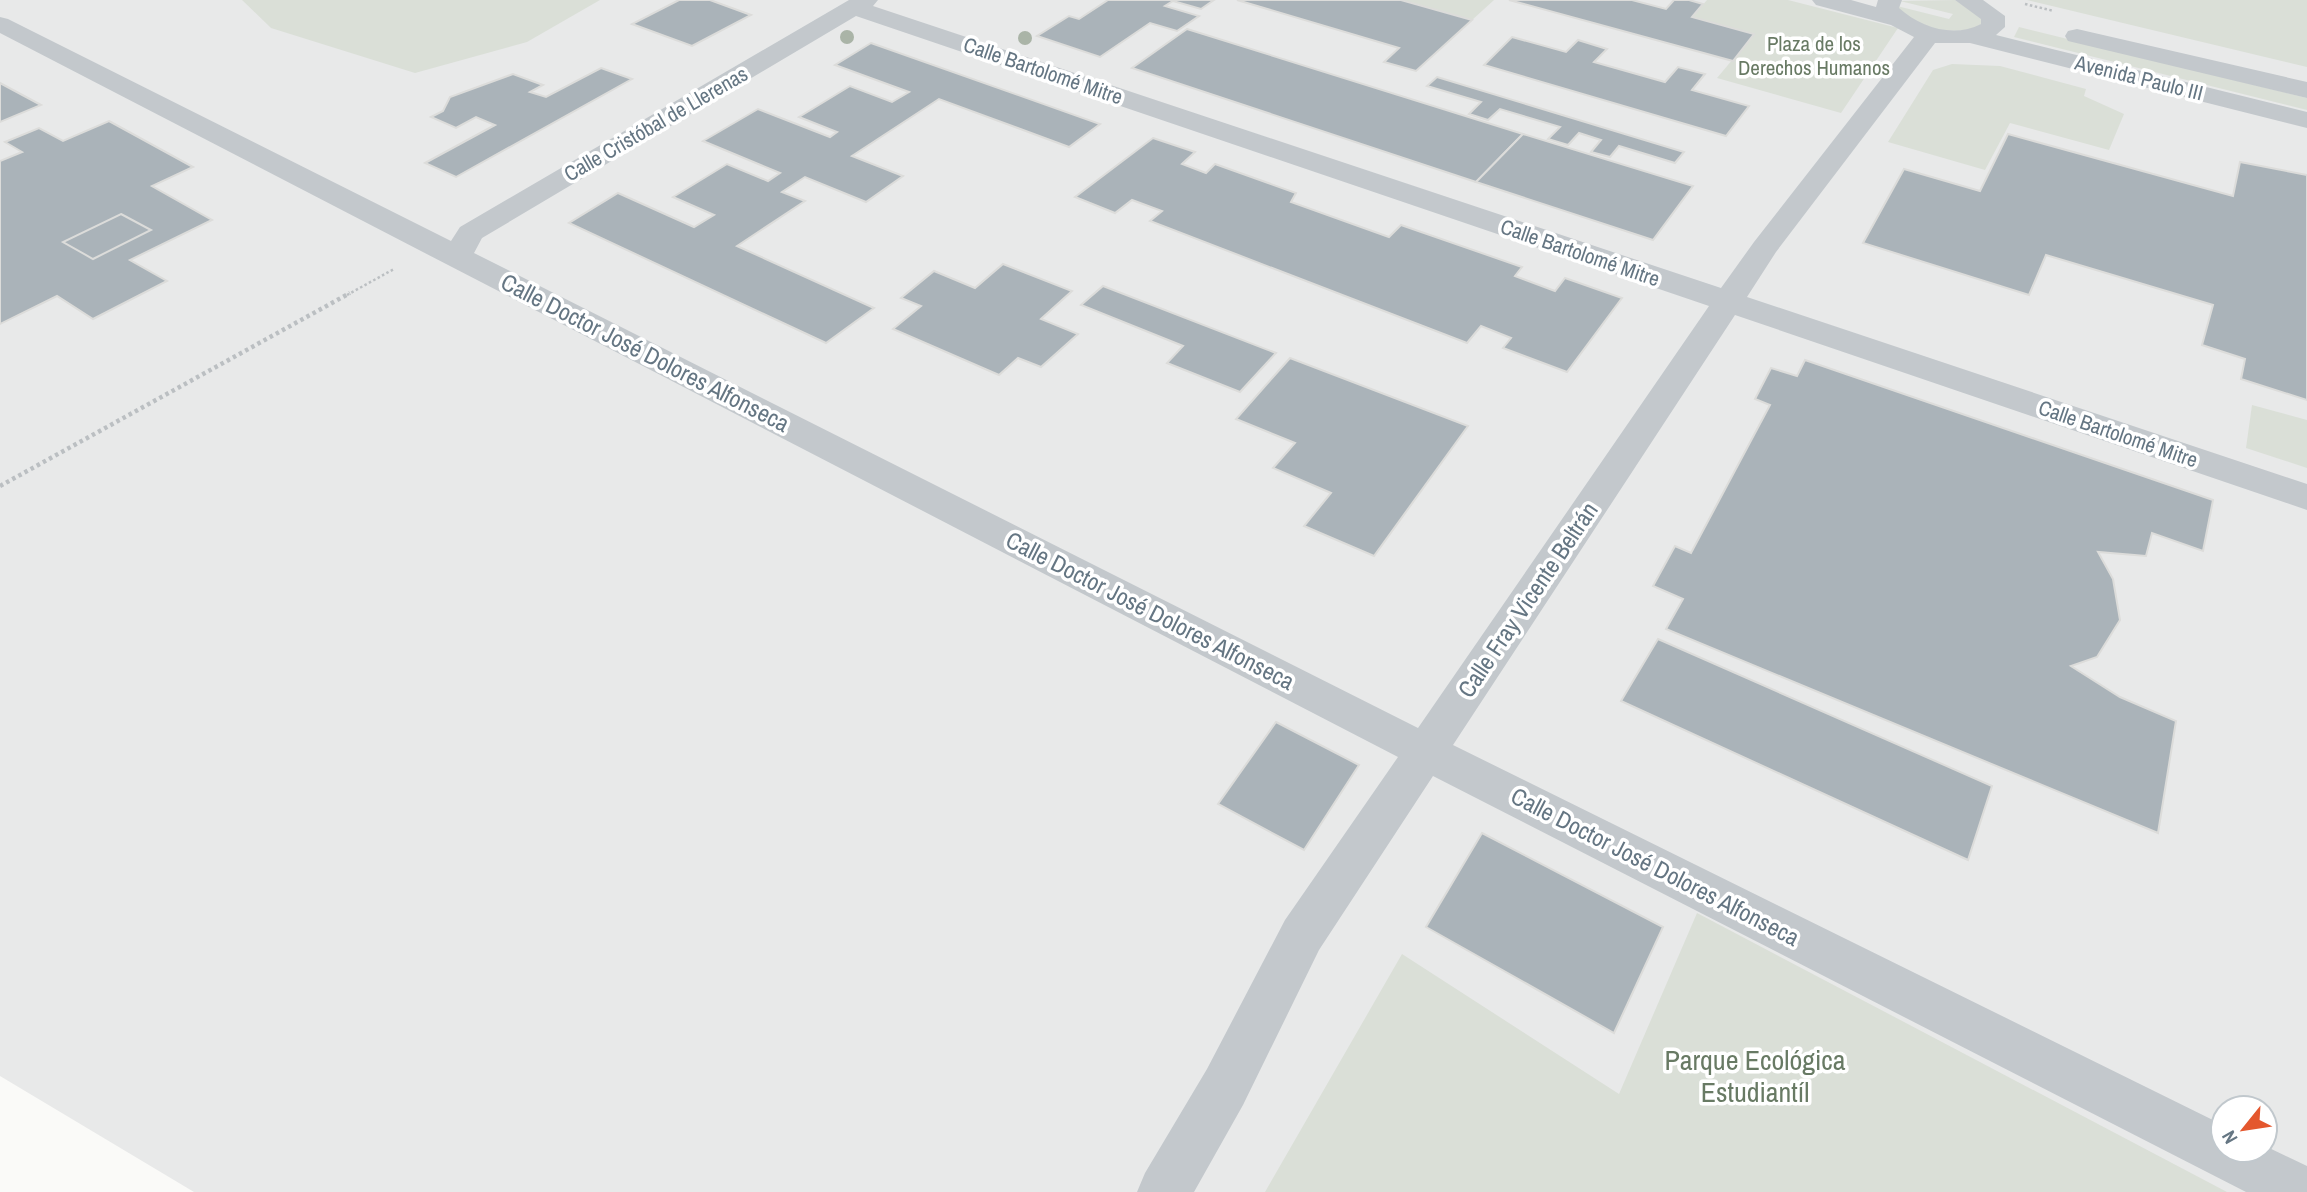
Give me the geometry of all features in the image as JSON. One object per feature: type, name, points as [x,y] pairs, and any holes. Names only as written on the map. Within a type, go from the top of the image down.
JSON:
[{"type":"street","points":[[1824,0],[1893,9]]},
{"type":"street","points":[[1967,0],[2005,19],[1983,33],[1970,36]]},
{"type":"street","name":"Calle Cristóbal de Llerenas","points":[[446,252],[470,233],[860,4]]},
{"type":"street","name":"Calle Bartolomé Mitre","points":[[860,4],[1727,302],[2307,497]]},
{"type":"street","name":"Avenida Paulo III","points":[[1893,9],[1930,33],[1970,36],[2307,120]]},
{"type":"street","name":"Calle Doctor José Dolores Alfonseca","points":[[0,24],[1426,752],[2302,1192]]},
{"type":"street","name":"Avenida Paulo III","points":[[2051,30],[2307,90]]},
{"type":"street","name":"Calle Fray Vicente Beltrán","points":[[1164,1192],[1225,1087],[1302,935],[1764,248],[1930,33]]},
{"type":"path","points":[[0,486],[446,252]]},
{"type":"shaded area","points":[[0,0],[2307,0],[2307,1192],[194,1192],[0,1076]]},
{"type":"green space","points":[[242,0],[600,0],[527,42],[415,73],[271,28]]},
{"type":"green space","points":[[1401,0],[1494,0],[1472,20]]},
{"type":"green space","name":"Plaza de los Derechos Humanos","points":[[1707,0],[1788,0],[1898,28],[1841,113],[1717,78],[1754,34],[1692,17]]},
{"type":"green space","points":[[1955,0],[1982,18],[1982,23],[1966,30],[1934,29],[1907,19],[1897,6],[1949,19],[1953,14],[1900,1]]},
{"type":"green space","points":[[2027,0],[2307,0],[2307,67]]},
{"type":"green space","points":[[2019,27],[2307,98],[2307,110],[2014,37]]},
{"type":"green space","points":[[1952,64],[2000,66],[2086,89],[2084,96],[2124,114],[2109,150],[2010,123],[1985,170],[1888,142],[1933,70]]},
{"type":"green space","points":[[2252,405],[2307,420],[2307,468],[2246,448]]},
{"type":"green space","name":"Parque Ecológica Estudiantíl","points":[[1697,913],[2227,1192],[1265,1192],[1402,954],[1619,1094]]},
{"type":"building","points":[[679,0],[710,0],[751,15],[692,46],[632,24]]},
{"type":"building","points":[[1108,0],[1214,0],[1201,9],[1173,1],[1165,6],[1199,16],[1177,31],[1150,23],[1100,57],[1037,36],[1069,16],[1079,19]]},
{"type":"building","points":[[1237,0],[1401,0],[1472,20],[1416,71],[1384,62],[1399,48]]},
{"type":"building","points":[[1509,0],[1632,0],[1666,9],[1674,0],[1689,0],[1703,4],[1692,17],[1754,34],[1733,61]]},
{"type":"building","points":[[1187,29],[1523,134],[1476,182],[1132,68]]},
{"type":"building","points":[[1512,37],[1566,52],[1578,40],[1607,49],[1594,62],[1665,82],[1678,67],[1705,74],[1692,90],[1749,106],[1726,136],[1484,65]]},
{"type":"building","points":[[871,43],[1100,124],[1069,147],[939,99],[852,156],[903,176],[866,202],[805,177],[782,192],[805,201],[737,246],[874,308],[826,343],[569,223],[618,193],[694,227],[714,215],[673,197],[727,164],[768,181],[780,173],[703,141],[758,109],[830,137],[837,132],[799,117],[850,86],[892,102],[909,92],[835,65]]},
{"type":"building","points":[[601,68],[632,79],[456,177],[425,163],[495,125],[476,117],[456,128],[431,117],[443,111],[450,97],[513,74],[543,85],[530,92],[546,97]]},
{"type":"building","points":[[1437,77],[1684,152],[1675,163],[1619,146],[1610,157],[1591,152],[1601,140],[1579,133],[1568,145],[1548,139],[1560,127],[1500,109],[1488,120],[1469,114],[1481,102],[1427,86]]},
{"type":"building","points":[[0,83],[41,105],[0,122]]},
{"type":"building","points":[[109,121],[193,167],[152,186],[212,220],[130,260],[167,281],[93,319],[57,296],[0,324],[0,161],[22,152],[5,142],[39,128],[63,141]]},
{"type":"building","points":[[1523,134],[1693,186],[1653,240],[1476,182]]},
{"type":"building","points":[[2008,134],[2233,196],[2240,162],[2307,175],[2307,400],[2241,379],[2245,359],[2202,345],[2213,305],[2046,255],[2029,295],[1863,243],[1904,169],[1980,191]]},
{"type":"building","points":[[1153,138],[1195,152],[1182,164],[1206,173],[1215,164],[1296,193],[1291,202],[1389,237],[1401,225],[1522,267],[1515,276],[1555,291],[1565,278],[1622,298],[1567,372],[1503,348],[1511,338],[1481,326],[1467,343],[1150,221],[1162,211],[1132,200],[1115,213],[1075,197]]},
{"type":"building","points":[[121,214],[151,230],[93,259],[63,242]]},
{"type":"building","points":[[1003,264],[1072,291],[1041,319],[1078,334],[1041,367],[1018,358],[999,375],[893,329],[921,306],[901,298],[934,271],[975,288]]},
{"type":"building","points":[[1103,286],[1276,353],[1240,392],[1167,363],[1183,346],[1081,305]]},
{"type":"building","points":[[1290,358],[1468,426],[1374,556],[1304,526],[1331,493],[1273,468],[1295,443],[1236,419]]},
{"type":"building","points":[[1805,360],[2213,500],[2203,551],[2152,533],[2146,556],[2098,552],[2113,579],[2120,620],[2097,657],[2071,666],[2120,697],[2176,721],[2158,833],[1666,629],[1683,599],[1653,586],[1675,546],[1691,553],[1770,405],[1755,399],[1771,368],[1797,376]]},
{"type":"building","points":[[1658,639],[1992,786],[1968,860],[1621,701]]},
{"type":"building","points":[[1276,722],[1359,765],[1304,850],[1218,804]]},
{"type":"building","points":[[1482,833],[1663,927],[1614,1033],[1426,927]]}]
